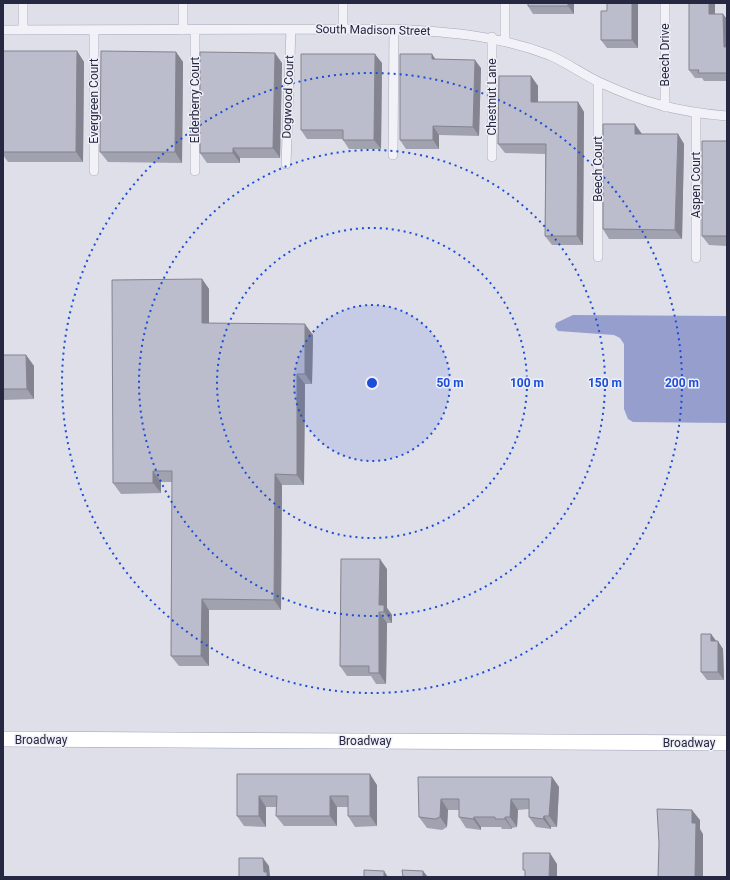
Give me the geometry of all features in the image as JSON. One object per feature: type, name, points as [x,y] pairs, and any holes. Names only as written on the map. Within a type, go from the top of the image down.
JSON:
[{"type":"main road","name":"Broadway","points":[[3,740],[727,743]]},
{"type":"street","points":[[23,3],[23,30]]},
{"type":"street","points":[[183,3],[183,30]]},
{"type":"street","points":[[343,3],[343,29]]},
{"type":"street","points":[[505,3],[505,41]]},
{"type":"street","name":"Beech Drive","points":[[665,3],[665,107]]},
{"type":"street","points":[[393,155],[394,29]]},
{"type":"street","name":"South Madison Street","points":[[3,30],[394,29],[444,31],[505,41],[550,56],[598,82],[646,102],[696,113],[727,116]]},
{"type":"street","name":"Evergreen Court","points":[[94,30],[94,171]]},
{"type":"street","name":"Elderberry Court","points":[[195,30],[195,171]]},
{"type":"street","name":"Dogwood Court","points":[[286,164],[291,30]]},
{"type":"street","name":"Chestnut Lane","points":[[492,38],[492,157]]},
{"type":"street","name":"Beech Court","points":[[598,82],[598,257]]},
{"type":"street","name":"Aspen Court","points":[[696,113],[696,258]]},
{"type":"water","points":[[573,315],[727,316],[727,423],[633,422],[628,419],[624,409],[624,344],[620,338],[614,335],[558,331],[555,327],[556,323]]},
{"type":"building","points":[[528,3],[568,3],[568,6],[528,6]]},
{"type":"building","points":[[607,3],[632,3],[632,40],[601,40],[601,11],[607,11]]},
{"type":"building","points":[[689,3],[709,3],[709,14],[723,14],[724,47],[727,47],[727,73],[698,73],[699,70],[689,70]]},
{"type":"building","points":[[3,51],[77,51],[76,152],[3,152]]},
{"type":"building","points":[[101,51],[176,52],[175,152],[100,152]]},
{"type":"building","points":[[200,52],[275,53],[273,148],[233,148],[233,153],[200,153]]},
{"type":"building","points":[[301,54],[375,54],[374,140],[343,140],[343,130],[301,130]]},
{"type":"building","points":[[400,54],[432,54],[432,59],[475,60],[473,127],[433,126],[433,140],[400,140]]},
{"type":"building","points":[[499,76],[531,76],[531,102],[578,102],[577,236],[545,236],[546,144],[498,144]]},
{"type":"building","points":[[603,124],[635,124],[635,134],[678,134],[675,230],[603,229]]},
{"type":"building","points":[[702,141],[727,141],[727,236],[702,236]]},
{"type":"building","points":[[202,279],[202,323],[305,324],[305,374],[297,374],[297,475],[275,474],[274,600],[202,599],[201,656],[171,656],[172,471],[153,471],[153,483],[113,483],[112,280]]},
{"type":"building","points":[[3,355],[26,355],[27,389],[3,389]]},
{"type":"building","points":[[341,559],[380,559],[379,605],[384,605],[384,612],[379,612],[379,673],[369,673],[369,666],[340,666]]},
{"type":"building","points":[[701,634],[711,634],[711,641],[718,641],[718,672],[701,672]]},
{"type":"building","points":[[237,774],[370,774],[370,816],[348,816],[348,796],[330,796],[330,816],[276,816],[277,796],[259,796],[259,816],[237,816]]},
{"type":"building","points":[[418,777],[552,777],[549,816],[544,816],[543,819],[529,817],[529,799],[511,799],[510,817],[505,817],[505,819],[495,819],[495,817],[474,817],[473,819],[459,817],[459,799],[441,799],[440,817],[435,819],[419,817]]},
{"type":"building","points":[[657,809],[692,810],[692,823],[696,823],[695,877],[658,877],[659,843]]},
{"type":"building","points":[[523,853],[550,853],[549,877],[525,877],[525,870],[523,870]]},
{"type":"building","points":[[239,858],[263,858],[264,872],[267,872],[267,877],[239,877]]},
{"type":"building","points":[[364,870],[384,871],[384,877],[364,877]]},
{"type":"building","points":[[402,870],[423,871],[423,877],[403,877]]}]
